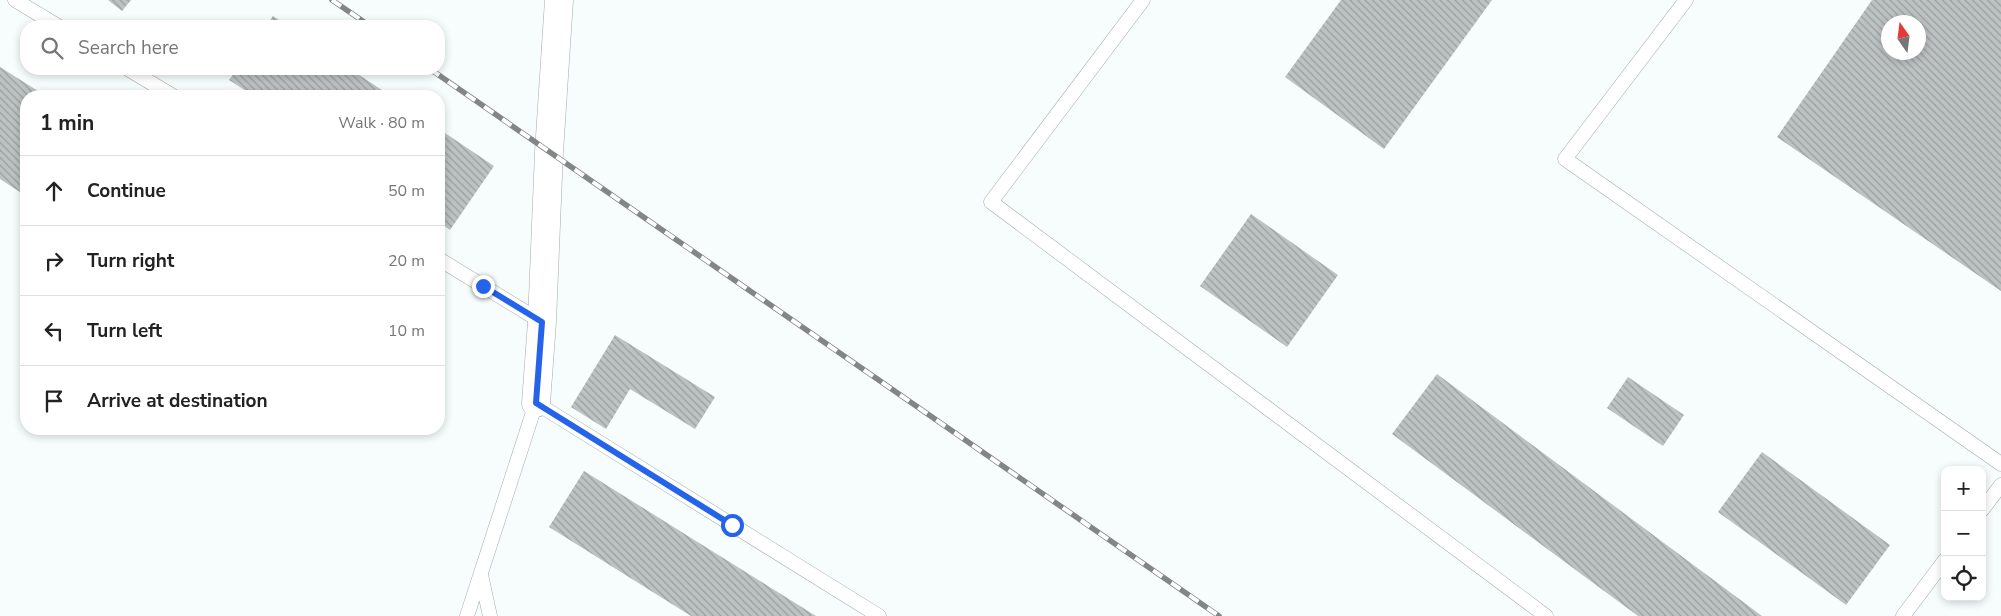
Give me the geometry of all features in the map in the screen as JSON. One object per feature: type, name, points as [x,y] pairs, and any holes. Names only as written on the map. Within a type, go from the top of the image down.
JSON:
[{"type":"street","points":[[536,403],[542,322],[548,152],[559,0]]},
{"type":"lane","points":[[15,0],[48,20]]},
{"type":"lane","points":[[1143,0],[991,202],[1546,616]]},
{"type":"lane","points":[[1686,0],[1565,159],[2001,464]]},
{"type":"lane","points":[[138,75],[163,90]]},
{"type":"lane","points":[[445,263],[542,322]]},
{"type":"lane","points":[[467,616],[536,403],[879,616]]},
{"type":"lane","points":[[1986,505],[2001,485]]},
{"type":"lane","points":[[1903,616],[1941,565]]},
{"type":"lane","points":[[480,574],[490,616]]},
{"type":"building","points":[[108,0],[131,0],[122,11]]},
{"type":"building","points":[[1341,0],[1492,0],[1384,149],[1285,77]]},
{"type":"building","points":[[1872,0],[2001,0],[2001,291],[1777,137]]},
{"type":"building","points":[[273,16],[279,20],[270,20]]},
{"type":"building","points":[[0,67],[36,90],[20,90],[20,192],[0,179]]},
{"type":"building","points":[[233,75],[359,75],[382,90],[245,90],[229,80]]},
{"type":"building","points":[[445,133],[494,166],[450,230],[445,226]]},
{"type":"building","points":[[1251,214],[1338,275],[1287,347],[1200,286]]},
{"type":"building","points":[[615,335],[715,397],[695,429],[630,389],[606,429],[571,407]]},
{"type":"building","points":[[1437,374],[1762,616],[1638,616],[1392,434]]},
{"type":"building","points":[[1628,377],[1684,415],[1663,446],[1607,408]]},
{"type":"building","points":[[1762,452],[1890,545],[1846,605],[1718,512]]},
{"type":"building","points":[[584,471],[816,616],[691,616],[549,527]]},
{"type":"railway","points":[[332,0],[361,20]]},
{"type":"railway","points":[[439,75],[1219,616]]},
{"type":"route","points":[[483,286],[542,322],[536,403],[732,525]]}]
